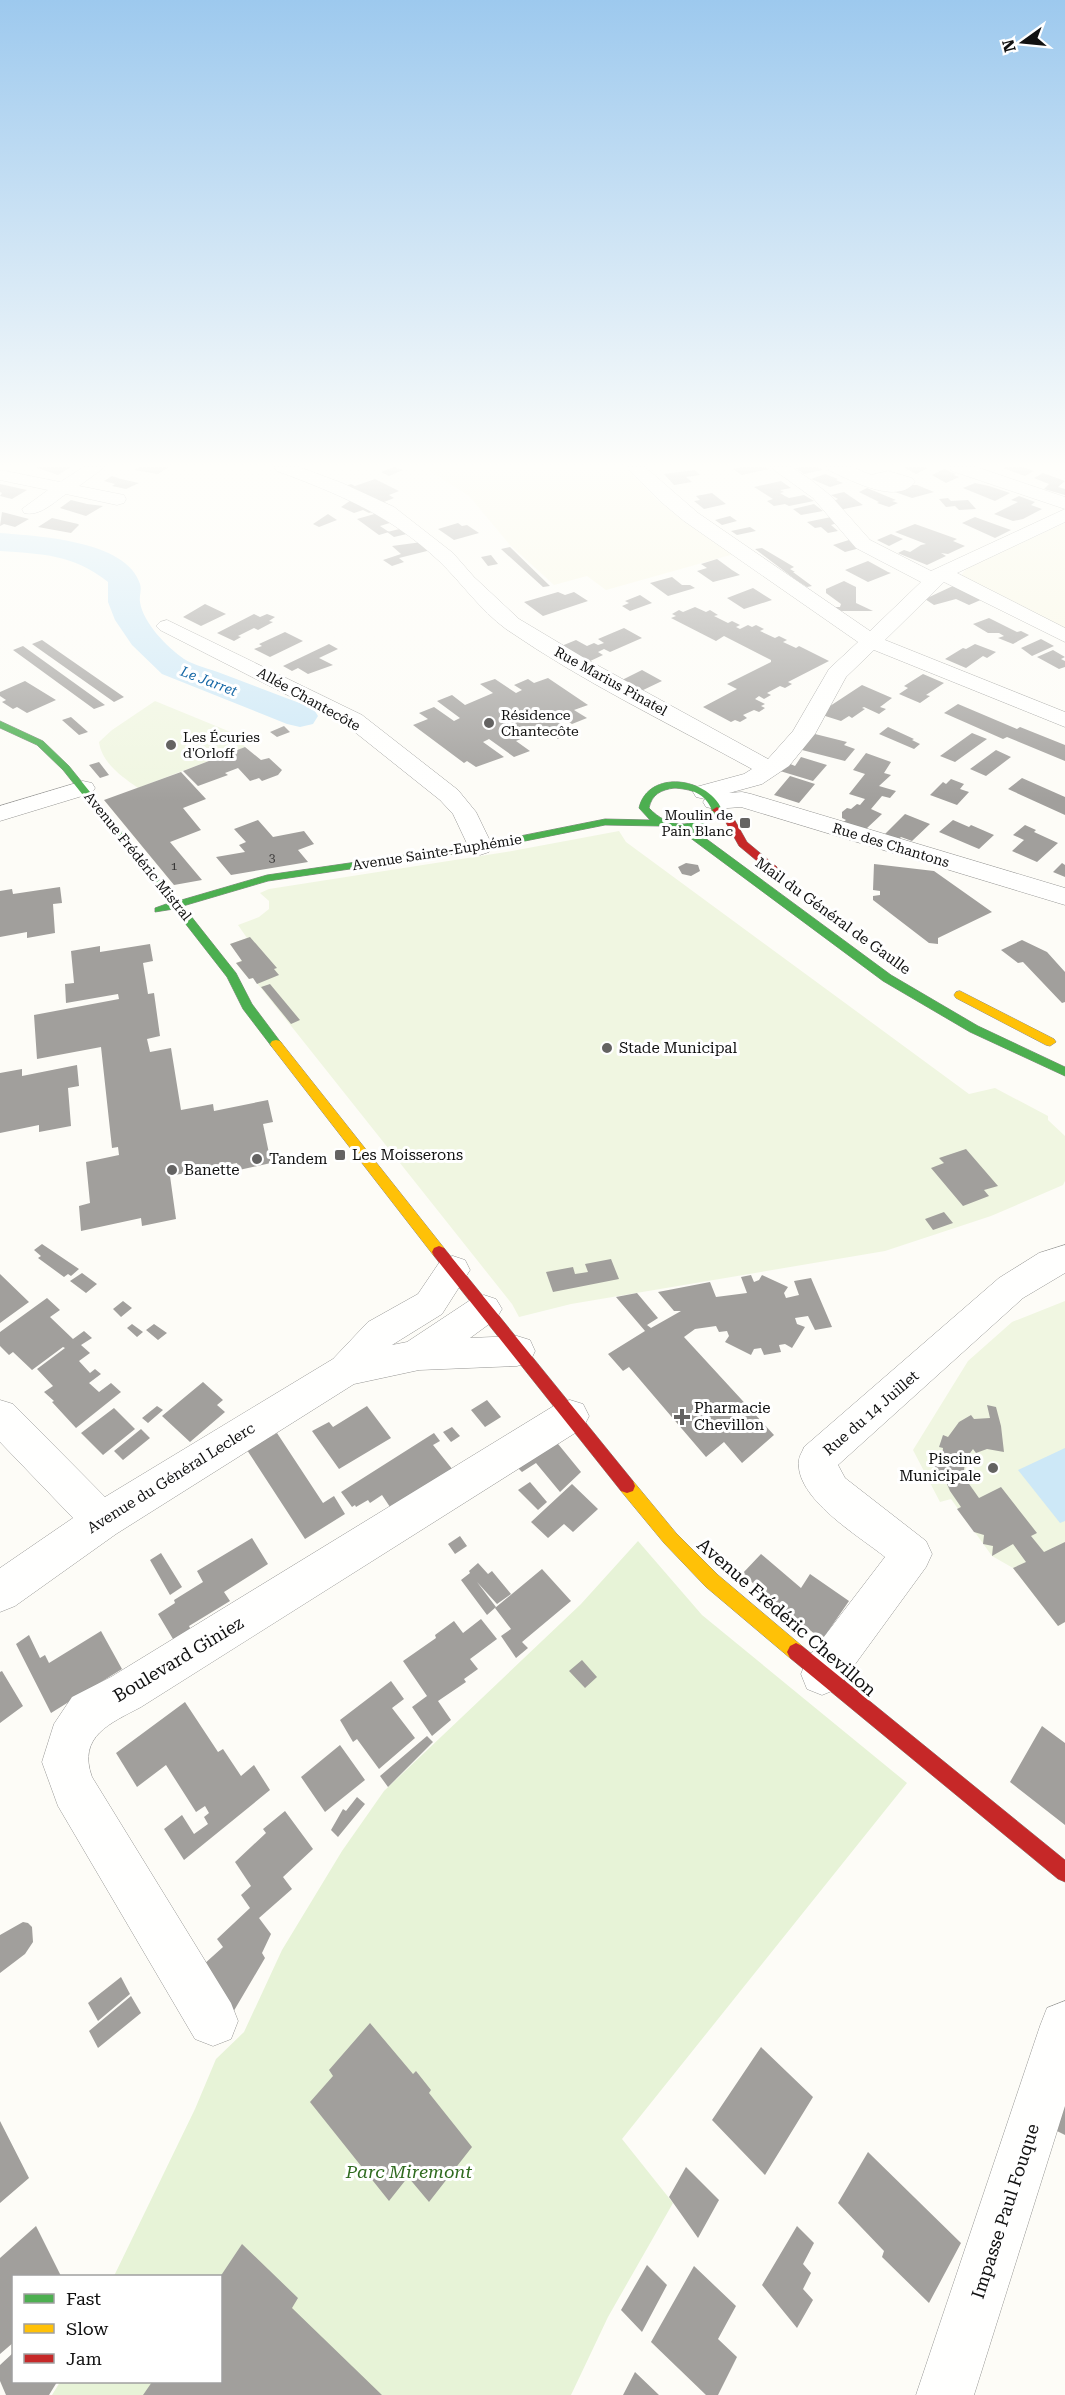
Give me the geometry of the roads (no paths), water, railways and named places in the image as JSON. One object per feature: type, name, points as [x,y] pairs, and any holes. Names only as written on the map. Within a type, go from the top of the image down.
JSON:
[{"type":"main road","name":"Avenue Frédéric Mistral","points":[[4,727],[14,741],[37,760]]},
{"type":"main road","name":"Avenue Frédéric Mistral","points":[[4,727],[26,735],[48,749],[72,793],[176,904],[198,920],[232,976],[247,1006],[453,1270]]},
{"type":"main road","name":"Avenue Sainte-Euphémie","points":[[605,822],[644,802],[654,790],[663,787],[685,786],[713,801]]},
{"type":"main road","points":[[684,828],[706,822],[714,817],[713,801]]},
{"type":"main road","name":"Mail du Général de Gaulle","points":[[713,801],[729,819],[743,844],[784,878]]},
{"type":"main road","points":[[644,802],[646,814],[660,823]]},
{"type":"main road","name":"Avenue Sainte-Euphémie","points":[[156,906],[176,904],[267,878],[480,847],[605,822],[660,823],[684,828]]},
{"type":"main road","name":"Mail du Général de Gaulle","points":[[684,828],[710,845],[797,914],[887,978],[997,1042],[1065,1072]]},
{"type":"main road","name":"Avenue Sainte-Euphémie","points":[[220,906],[267,878]]},
{"type":"main road","name":"Avenue Frédéric Mistral","points":[[156,906],[174,929],[198,920]]},
{"type":"main road","name":"Avenue Frédéric Mistral","points":[[219,984],[247,1006]]},
{"type":"main road","points":[[951,989],[1065,1049]]},
{"type":"main road","name":"Avenue Frédéric Chevillon","points":[[453,1270],[670,1538],[712,1581],[1065,1872]]},
{"type":"street","name":"Rue Marius Pinatel","points":[[465,579],[512,623],[578,664],[768,768]]},
{"type":"street","points":[[781,579],[872,642],[1065,720]]},
{"type":"street","points":[[713,801],[753,779],[791,750],[837,674],[936,579]]},
{"type":"street","points":[[942,579],[1065,636]]},
{"type":"street","name":"Allée Chantecôte","points":[[167,626],[354,720],[449,795],[464,812],[480,847]]},
{"type":"street","points":[[0,806],[38,794],[50,787],[72,793],[63,809],[0,816]]},
{"type":"street","name":"Rue des Chantons","points":[[713,801],[742,799],[1065,897]]},
{"type":"street","name":"Rue du 14 Juillet","points":[[822,1674],[912,1554],[831,1491],[820,1476],[818,1459],[1011,1288],[1051,1263],[1065,1259]]},
{"type":"street","name":"Avenue du Général Leclerc","points":[[346,1370],[381,1333],[430,1304],[453,1270]]},
{"type":"street","name":"Avenue du Général Leclerc","points":[[430,1304],[480,1304]]},
{"type":"street","name":"Avenue du Général Leclerc","points":[[416,1356],[480,1304]]},
{"type":"street","name":"Avenue du Général Leclerc","points":[[0,1592],[102,1521],[319,1384],[346,1370],[416,1356],[517,1351]]},
{"type":"street","points":[[0,1416],[102,1521]]},
{"type":"street","name":"Boulevard Giniez","points":[[213,2021],[74,1790],[64,1762],[70,1740],[87,1712],[126,1692],[570,1416]]},
{"type":"street","name":"Impasse Paul Fouque","points":[[945,2395],[1065,2026]]},
{"type":"water","points":[[1065,1448],[1065,1521],[1060,1523],[1018,1470]]},
{"type":"waterway","name":"Le Jarret","points":[[122,579],[125,586],[124,602],[131,620],[152,647],[174,667],[300,716]]},
{"type":"place","name":"Résidence Chantecôte","points":[[489,723]]},
{"type":"place","name":"Les Écuries d'Orloff","points":[[171,745]]},
{"type":"place","name":"Moulin de Pain Blanc","points":[[745,823]]},
{"type":"place","name":"Stade Municipal","points":[[607,1048]]},
{"type":"place","name":"Les Moisserons","points":[[340,1155]]},
{"type":"place","name":"Tandem","points":[[257,1159]]},
{"type":"place","name":"Banette","points":[[172,1170]]},
{"type":"place","name":"Pharmacie Chevillon","points":[[682,1417]]},
{"type":"place","name":"Piscine Municipale","points":[[993,1468]]},
{"type":"park label","name":"Parc Miremont","points":[[409,2171]]}]
